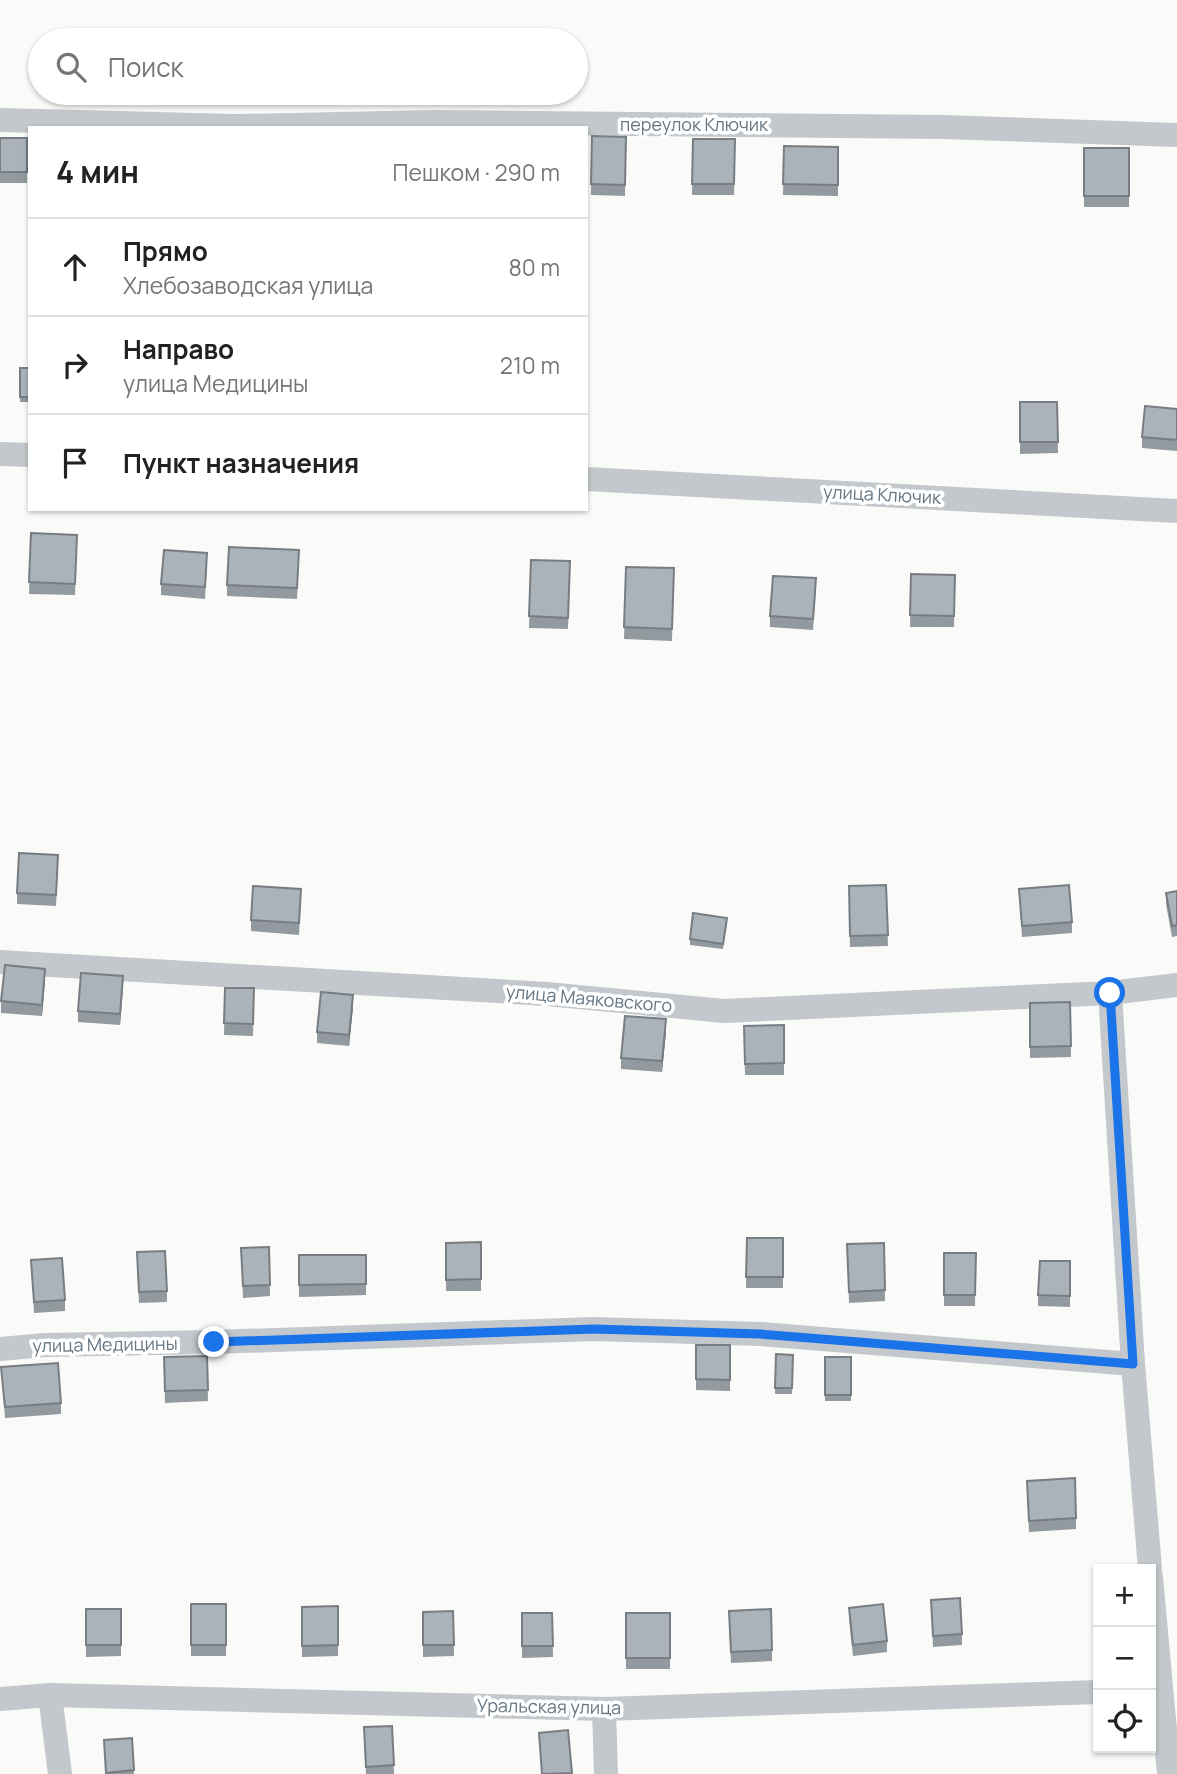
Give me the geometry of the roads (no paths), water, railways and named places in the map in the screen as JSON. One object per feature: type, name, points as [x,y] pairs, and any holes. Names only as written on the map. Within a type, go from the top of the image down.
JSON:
[{"type":"street","name":"переулок Ключик","points":[[0,120],[236,126],[435,122],[944,127],[1177,135]]},
{"type":"street","points":[[0,454],[28,455]]},
{"type":"street","name":"улица Ключик","points":[[588,479],[1177,511]]},
{"type":"street","name":"улица Маяковского","points":[[0,961],[547,994],[723,1011],[1110,993],[1177,985]]},
{"type":"street","points":[[1110,993],[1133,1364],[1150,1564]]},
{"type":"street","name":"улица Медицины","points":[[0,1349],[45,1345],[594,1329],[760,1334],[1133,1364]]},
{"type":"street","name":"Уральская улица","points":[[0,1699],[50,1696],[604,1709],[1093,1692]]},
{"type":"street","points":[[50,1696],[60,1774]]},
{"type":"street","points":[[1156,1696],[1168,1774]]},
{"type":"street","points":[[604,1709],[606,1774]]}]
